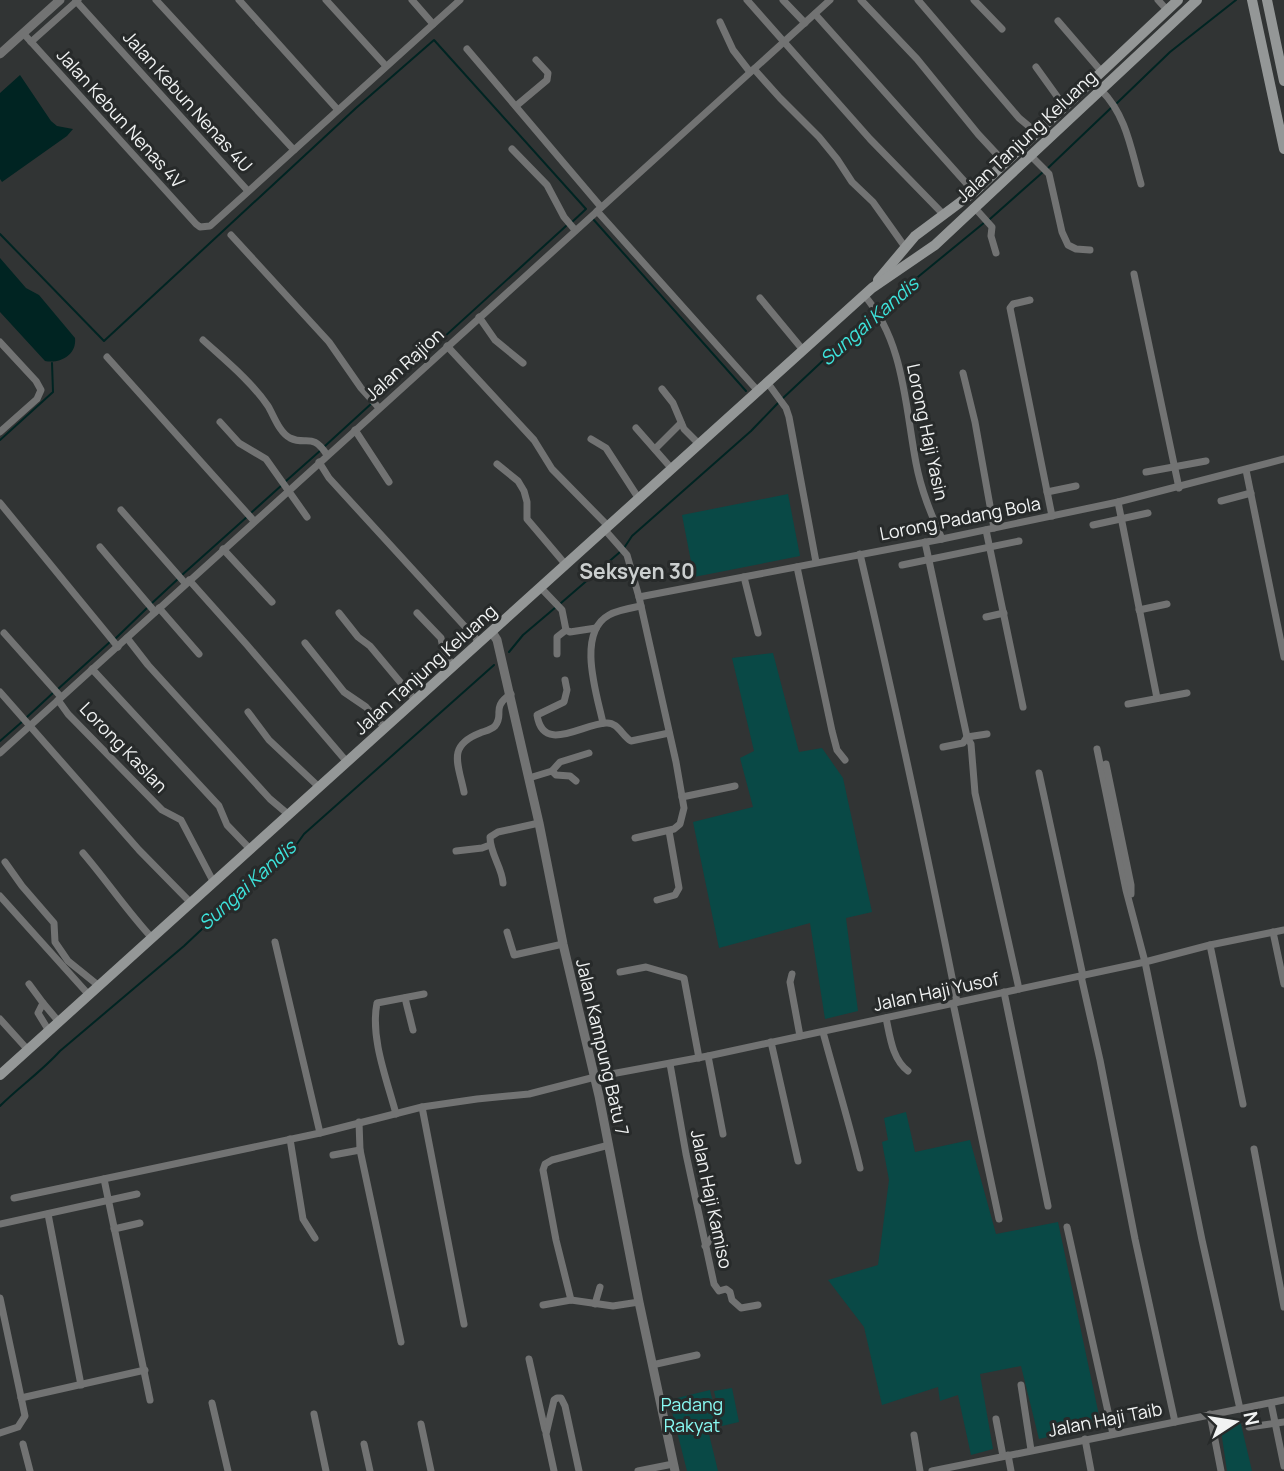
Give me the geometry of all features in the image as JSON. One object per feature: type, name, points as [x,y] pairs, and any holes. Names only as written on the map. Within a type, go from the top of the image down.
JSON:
[{"type":"main road","name":"Jalan Tanjung Keluang","points":[[0,1075],[59,1022],[85,990],[99,986],[152,938],[186,899],[247,846],[289,815],[347,762],[382,725],[416,701],[868,291],[915,236],[974,192],[1178,0]]},
{"type":"main road","name":"Jalan Tanjung Keluang","points":[[868,291],[935,245],[955,226],[978,211],[1105,94],[1197,0]]},
{"type":"main road","points":[[1246,0],[1254,5],[1284,149]]},
{"type":"main road","points":[[1266,0],[1284,81]]},
{"type":"main road","points":[[944,215],[939,223],[925,233],[925,243],[929,244],[955,226]]},
{"type":"street","points":[[0,54],[60,0]]},
{"type":"street","points":[[156,0],[294,150]]},
{"type":"street","points":[[239,0],[338,110]]},
{"type":"street","points":[[326,0],[386,66]]},
{"type":"street","points":[[412,0],[433,24]]},
{"type":"street","points":[[248,191],[460,0]]},
{"type":"street","points":[[747,0],[870,139],[944,215]]},
{"type":"street","points":[[785,0],[805,23]]},
{"type":"street","name":"Jalan Rajion","points":[[0,753],[58,696],[95,671],[115,642],[127,638],[157,610],[183,580],[226,553],[250,517],[288,487],[322,466],[327,454],[378,406],[448,347],[574,229],[752,70],[779,38],[805,23],[830,0]]},
{"type":"street","points":[[861,0],[917,59],[1005,163]]},
{"type":"street","points":[[918,0],[1019,118],[1037,133]]},
{"type":"street","points":[[974,0],[1002,29]]},
{"type":"street","points":[[1158,0],[1167,10]]},
{"type":"street","points":[[31,42],[77,1]]},
{"type":"street","name":"Jalan Kebun Nenas 4U","points":[[77,1],[248,191]]},
{"type":"street","points":[[815,14],[974,192]]},
{"type":"street","points":[[1058,21],[1101,71]]},
{"type":"street","points":[[720,22],[733,50],[819,137],[852,182],[873,202],[905,247]]},
{"type":"street","name":"Jalan Kebun Nenas 4V","points":[[23,33],[200,227],[210,226],[248,191]]},
{"type":"street","points":[[467,48],[589,193],[595,211],[758,391]]},
{"type":"street","points":[[516,106],[547,80],[548,73],[536,60]]},
{"type":"street","points":[[1036,67],[1064,106]]},
{"type":"street","points":[[1105,94],[1118,109],[1140,184]]},
{"type":"street","points":[[512,149],[547,185],[564,217],[574,229]]},
{"type":"street","points":[[1033,158],[1049,174],[1062,232],[1068,245],[1076,249],[1090,250]]},
{"type":"street","points":[[978,211],[990,224],[996,253]]},
{"type":"street","points":[[231,235],[329,342],[369,398],[378,406]]},
{"type":"street","points":[[1134,274],[1179,488]]},
{"type":"street","name":"Lorong Haji Yasin","points":[[868,291],[883,320],[901,371],[923,492],[942,539]]},
{"type":"street","points":[[760,298],[803,350]]},
{"type":"street","points":[[1030,300],[1013,304],[1010,308],[1052,516]]},
{"type":"street","points":[[479,317],[495,340],[523,363]]},
{"type":"street","points":[[203,340],[245,380],[290,438],[310,440],[320,445],[327,454]]},
{"type":"street","points":[[0,341],[41,390],[37,399],[0,432]]},
{"type":"street","points":[[448,347],[534,440],[552,469],[607,528],[627,555],[669,733],[682,797],[683,816],[680,824],[669,831],[635,838]]},
{"type":"street","points":[[107,357],[250,517]]},
{"type":"street","points":[[963,373],[975,422],[990,529],[990,547],[1023,707]]},
{"type":"street","points":[[767,382],[786,408],[817,562]]},
{"type":"street","points":[[662,389],[673,402],[681,423],[699,444]]},
{"type":"street","points":[[220,422],[239,443],[266,459],[307,517]]},
{"type":"street","points":[[655,449],[681,423]]},
{"type":"street","points":[[636,428],[672,469]]},
{"type":"street","points":[[355,430],[389,482]]},
{"type":"street","points":[[591,439],[606,448],[639,499]]},
{"type":"street","name":"Lorong Padang Bola","points":[[639,597],[1118,502],[1284,459]]},
{"type":"street","points":[[1146,472],[1206,461]]},
{"type":"street","points":[[497,464],[518,481],[527,502],[527,519],[566,565]]},
{"type":"street","points":[[322,466],[480,643]]},
{"type":"street","points":[[1246,470],[1284,657]]},
{"type":"street","points":[[1047,492],[1076,486]]},
{"type":"street","points":[[1221,501],[1251,493]]},
{"type":"street","points":[[1118,502],[1157,698]]},
{"type":"street","points":[[0,503],[115,642]]},
{"type":"street","points":[[121,510],[183,580],[247,645],[347,762]]},
{"type":"street","points":[[1093,525],[1148,513]]},
{"type":"street","points":[[902,565],[1019,541]]},
{"type":"street","points":[[925,542],[973,758],[975,793],[1019,989]]},
{"type":"street","points":[[100,547],[199,654]]},
{"type":"street","points":[[226,553],[272,602]]},
{"type":"street","points":[[860,554],[925,838],[999,1219]]},
{"type":"street","points":[[797,567],[832,731],[837,750],[845,760]]},
{"type":"street","points":[[744,577],[758,633]]},
{"type":"street","points":[[541,588],[562,610],[566,630]]},
{"type":"street","points":[[1139,610],[1167,604]]},
{"type":"street","points":[[603,723],[590,667],[596,628],[610,614],[641,606]]},
{"type":"street","points":[[339,613],[416,701]]},
{"type":"street","points":[[417,613],[441,638],[444,654],[454,666]]},
{"type":"street","points":[[986,617],[1004,613]]},
{"type":"street","points":[[566,630],[569,632],[596,628]]},
{"type":"street","points":[[557,654],[557,637],[566,630]]},
{"type":"street","name":"Jalan Kampung Batu 7","points":[[492,632],[497,640],[539,823],[563,944],[609,1145],[674,1468]]},
{"type":"street","name":"Lorong Kaslan","points":[[4,634],[58,696],[68,713],[162,810],[181,820],[211,877]]},
{"type":"street","points":[[127,638],[155,673],[271,799],[289,815]]},
{"type":"street","points":[[304,643],[344,692],[366,707],[382,725]]},
{"type":"street","points":[[95,671],[219,806],[226,825],[247,846]]},
{"type":"street","points":[[565,680],[567,690],[564,702],[537,715],[538,725],[546,733],[558,735],[608,722],[617,726],[631,741],[669,733]]},
{"type":"street","points":[[0,692],[186,899]]},
{"type":"street","points":[[1128,704],[1187,693]]},
{"type":"street","points":[[464,792],[457,752],[459,745],[464,740],[494,727],[498,707],[502,699],[510,694]]},
{"type":"street","points":[[248,712],[269,740],[319,788]]},
{"type":"street","points":[[943,747],[963,743],[967,737],[987,734]]},
{"type":"street","points":[[1097,749],[1126,890],[1131,900]]},
{"type":"street","points":[[529,778],[552,771],[560,762],[589,753]]},
{"type":"street","points":[[1106,764],[1131,885],[1131,900],[1240,1409]]},
{"type":"street","points":[[552,771],[556,775],[570,776],[576,781]]},
{"type":"street","points":[[1039,774],[1175,1422]]},
{"type":"street","points":[[682,797],[735,786]]},
{"type":"street","points":[[503,883],[490,845],[490,837],[498,832],[539,823]]},
{"type":"street","points":[[657,900],[676,895],[679,888],[669,831]]},
{"type":"street","points":[[456,851],[490,845]]},
{"type":"street","points":[[83,853],[108,882],[122,905],[152,938]]},
{"type":"street","points":[[5,862],[54,923],[55,942],[68,961],[99,986]]},
{"type":"street","points":[[0,896],[85,990]]},
{"type":"street","name":"Jalan Haji Yusof","points":[[14,1198],[320,1133],[422,1107],[529,1094],[594,1077],[823,1032],[1284,930]]},
{"type":"street","points":[[507,932],[514,955],[563,944]]},
{"type":"street","points":[[1273,932],[1284,984]]},
{"type":"street","points":[[275,942],[320,1133]]},
{"type":"street","points":[[1210,945],[1243,1104]]},
{"type":"street","points":[[620,972],[646,967],[684,978],[699,1058]]},
{"type":"street","points":[[792,974],[790,982],[800,1036]]},
{"type":"street","points":[[29,984],[59,1022]]},
{"type":"street","points":[[1004,992],[1048,1206]]},
{"type":"street","points":[[396,1114],[374,1016],[377,1003],[424,994]]},
{"type":"street","points":[[405,998],[412,1030]]},
{"type":"street","points":[[43,1003],[38,1013],[49,1031]]},
{"type":"street","points":[[886,1018],[900,1065],[908,1070]]},
{"type":"street","points":[[0,1019],[27,1048]]},
{"type":"street","points":[[823,1032],[849,1119],[860,1168]]},
{"type":"street","points":[[771,1042],[798,1161]]},
{"type":"street","points":[[708,1056],[723,1134]]},
{"type":"street","name":"Jalan Haji Kamiso","points":[[670,1064],[685,1154],[714,1284],[719,1291],[726,1289],[730,1292],[732,1300],[741,1308],[758,1305]]},
{"type":"street","points":[[422,1107],[464,1324]]},
{"type":"street","points":[[359,1122],[360,1150],[401,1342]]},
{"type":"street","points":[[290,1139],[303,1219],[315,1238]]},
{"type":"street","points":[[571,1300],[543,1170],[545,1164],[552,1160],[609,1145]]},
{"type":"street","points":[[1254,1149],[1284,1307]]},
{"type":"street","points":[[333,1155],[360,1150]]},
{"type":"street","points":[[104,1179],[150,1400]]},
{"type":"street","points":[[0,1224],[137,1194]]},
{"type":"street","points":[[48,1214],[82,1385]]},
{"type":"street","points":[[114,1229],[140,1223]]},
{"type":"street","points":[[1067,1227],[1113,1434]]},
{"type":"street","points":[[705,1246],[715,1234]]},
{"type":"street","points":[[595,1304],[600,1287]]},
{"type":"street","points":[[0,1298],[24,1416],[18,1427],[0,1433]]},
{"type":"street","points":[[544,1305],[571,1300],[612,1306],[639,1302]]},
{"type":"street","points":[[652,1365],[696,1355]]},
{"type":"street","points":[[529,1359],[554,1471]]},
{"type":"street","points":[[22,1398],[145,1370]]},
{"type":"street","points":[[1021,1385],[1031,1450]]},
{"type":"street","points":[[546,1434],[554,1400],[561,1398],[579,1471]]},
{"type":"street","name":"Jalan Haji Taib","points":[[932,1471],[1284,1399]]},
{"type":"street","points":[[1271,1402],[1284,1466]]},
{"type":"street","points":[[212,1403],[228,1471]]},
{"type":"street","points":[[314,1414],[326,1471]]},
{"type":"street","points":[[1210,1415],[1221,1471]]},
{"type":"street","points":[[996,1419],[1010,1471]]},
{"type":"street","points":[[1250,1427],[1284,1422]]},
{"type":"street","points":[[421,1424],[431,1471]]},
{"type":"street","points":[[914,1435],[920,1471]]},
{"type":"street","points":[[1085,1439],[1091,1471]]},
{"type":"street","points":[[23,1444],[30,1471]]},
{"type":"street","points":[[364,1444],[370,1471]]},
{"type":"street","points":[[638,1471],[674,1468]]},
{"type":"green space","points":[[788,494],[800,556],[694,577],[682,515]]},
{"type":"green space","points":[[773,653],[799,752],[822,748],[843,778],[872,912],[846,918],[858,1011],[825,1019],[810,923],[719,948],[693,822],[753,807],[740,758],[754,751],[732,658]]},
{"type":"green space","points":[[906,1112],[915,1152],[970,1140],[996,1234],[1058,1222],[1101,1425],[1039,1439],[1021,1366],[980,1374],[993,1449],[971,1455],[958,1395],[940,1401],[938,1387],[882,1405],[864,1327],[828,1280],[878,1265],[889,1180],[882,1142],[888,1140],[884,1118]]},
{"type":"green space","name":"Padang Rakyat","points":[[732,1388],[739,1422],[722,1426],[714,1391]]},
{"type":"green space","name":"Padang Rakyat","points":[[710,1390],[718,1423],[707,1426],[718,1471],[687,1471],[669,1400]]},
{"type":"green space","points":[[1240,1420],[1252,1471],[1227,1471],[1220,1424]]},
{"type":"shaded area","points":[[20,75],[51,121],[57,126],[73,129],[2,182],[0,93]]},
{"type":"shaded area","points":[[0,258],[26,288],[39,295],[75,338],[73,349],[62,360],[45,361],[0,312]]},
{"type":"waterway","name":"Sungai Kandis","points":[[1117,103],[1170,52],[1236,0]]},
{"type":"waterway","points":[[0,234],[104,341],[356,108],[434,40],[586,209],[571,223]]},
{"type":"waterway","name":"Sungai Kandis","points":[[1048,168],[1112,107]]},
{"type":"waterway","name":"Sungai Kandis","points":[[990,219],[1043,172]]},
{"type":"waterway","points":[[593,219],[746,391]]},
{"type":"waterway","name":"Sungai Kandis","points":[[881,311],[891,299],[985,222]]},
{"type":"waterway","points":[[376,399],[566,226]]},
{"type":"waterway","name":"Sungai Kandis","points":[[782,399],[876,314]]},
{"type":"waterway","points":[[0,440],[53,392],[52,363]]},
{"type":"waterway","points":[[325,446],[372,403]]},
{"type":"waterway","name":"Sungai Kandis","points":[[624,548],[632,536],[751,431],[778,403]]},
{"type":"waterway","points":[[286,481],[321,450]]},
{"type":"waterway","points":[[252,512],[282,485]]},
{"type":"waterway","points":[[182,575],[248,516]]},
{"type":"waterway","name":"Sungai Kandis","points":[[561,603],[620,552]]},
{"type":"waterway","points":[[151,604],[178,579]]},
{"type":"waterway","name":"Sungai Kandis","points":[[509,652],[523,635],[556,607]]},
{"type":"waterway","points":[[116,638],[147,608]]},
{"type":"waterway","points":[[58,689],[111,641]]},
{"type":"waterway","name":"Sungai Kandis","points":[[0,1106],[60,1051],[184,946],[253,881],[294,848],[304,834],[494,665]]},
{"type":"waterway","points":[[27,717],[54,692]]},
{"type":"waterway","points":[[0,741],[23,721]]},
{"type":"district","name":"Seksyen 30","points":[[637,571]]}]
